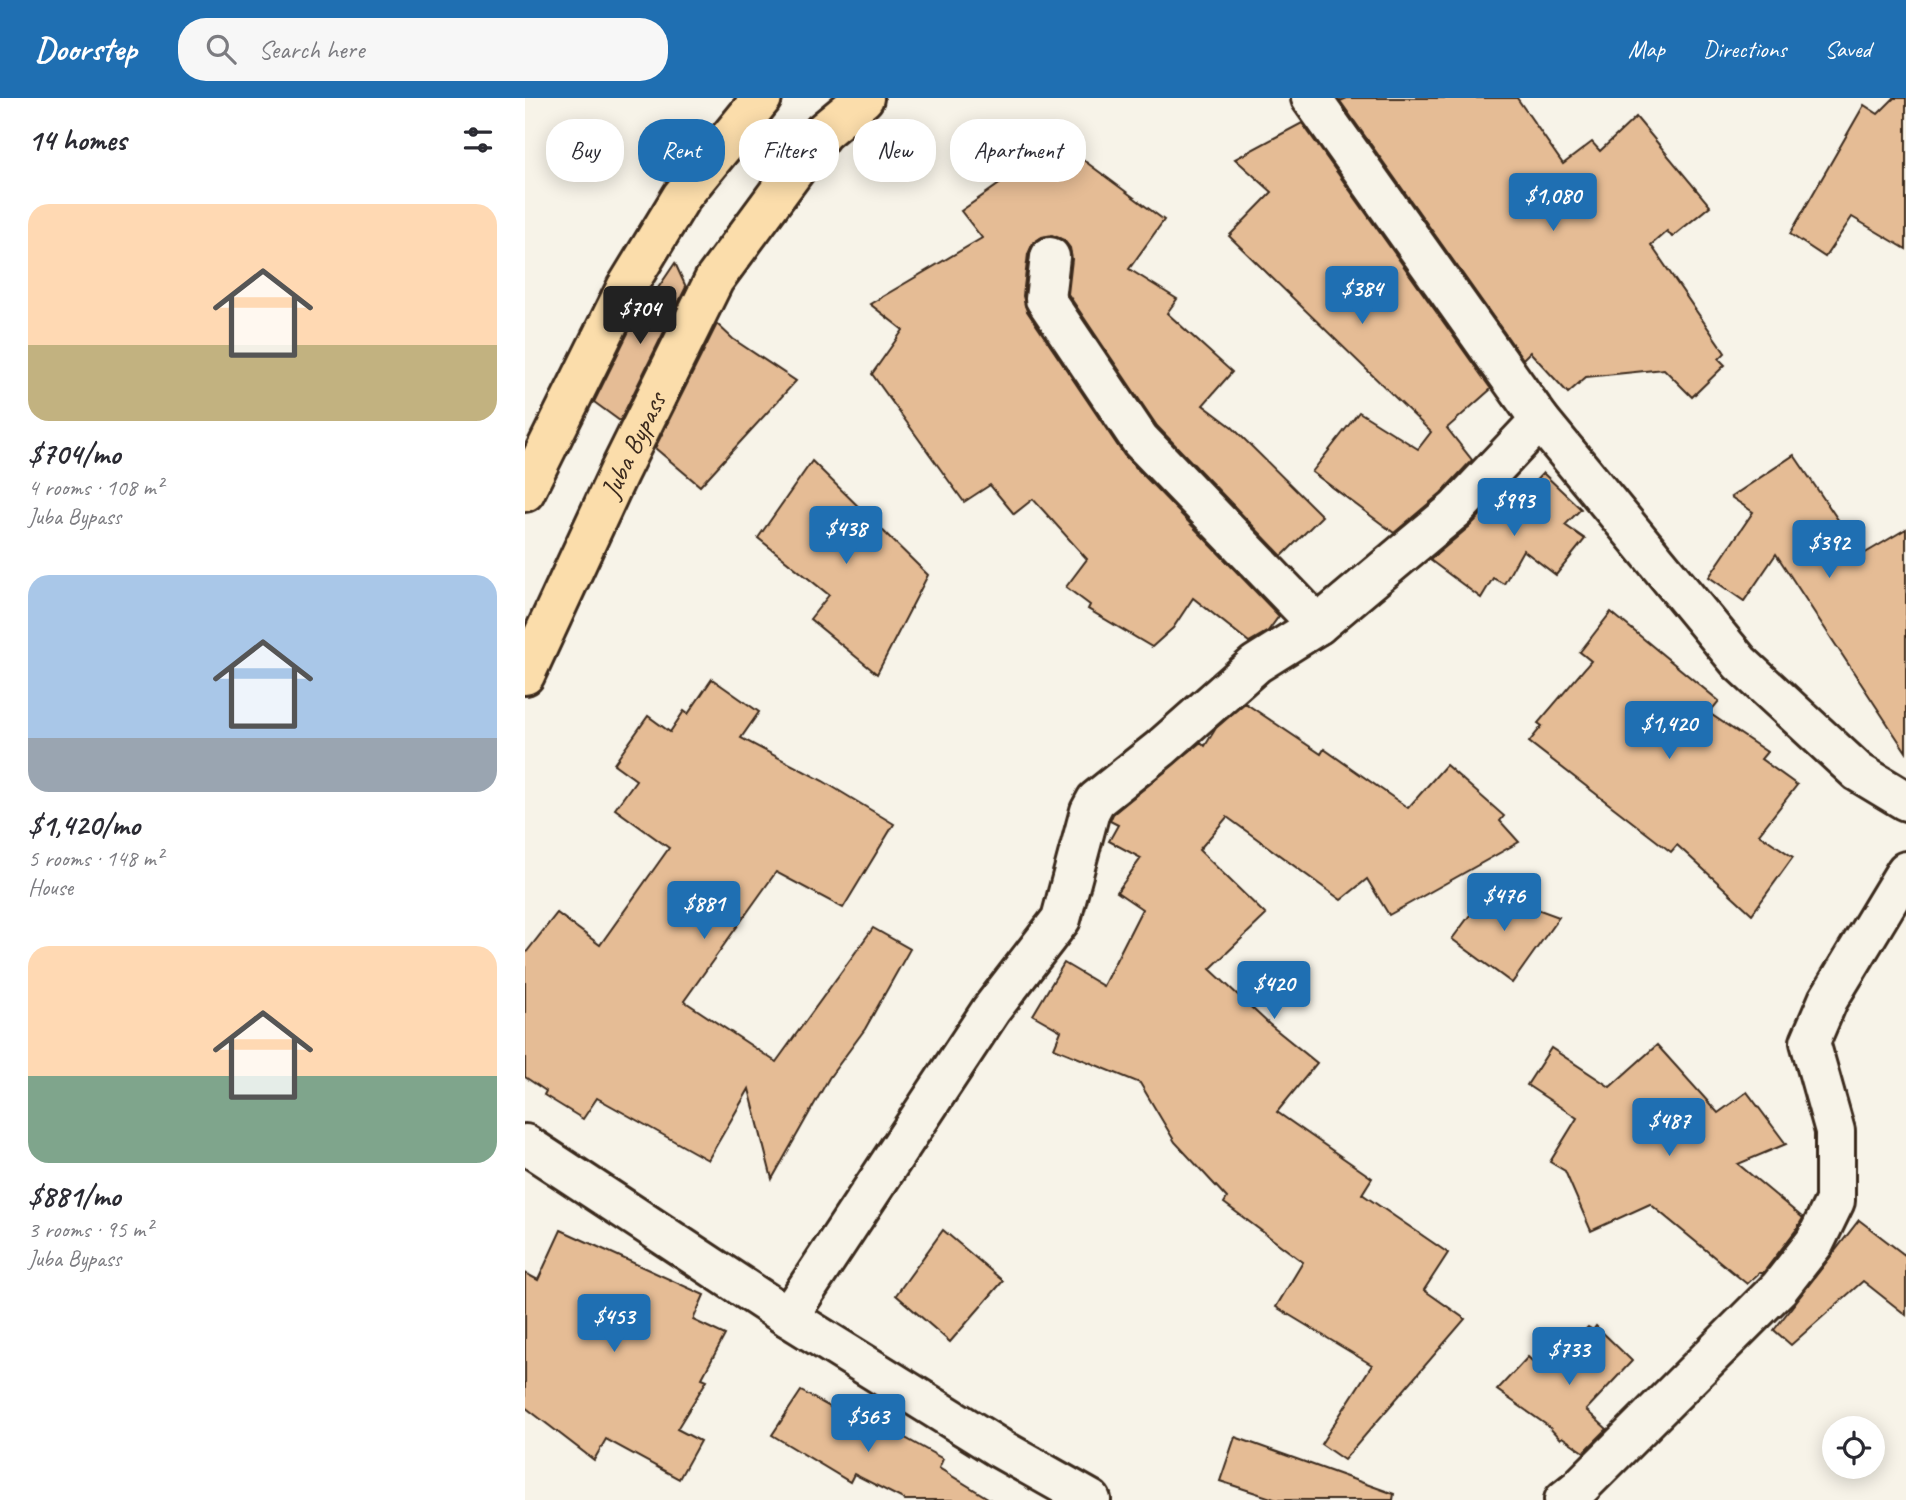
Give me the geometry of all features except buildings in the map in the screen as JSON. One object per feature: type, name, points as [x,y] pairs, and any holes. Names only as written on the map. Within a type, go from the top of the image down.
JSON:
[{"type":"main road","points":[[525,492],[625,288],[682,195],[762,98]]},
{"type":"main road","name":"Juba Bypass","points":[[525,675],[619,472],[714,280],[823,132],[864,98]]},
{"type":"street","points":[[1311,98],[1541,419],[1740,663],[1858,772],[1906,801]]},
{"type":"street","points":[[1050,257],[1045,299],[1140,440],[1318,625]]},
{"type":"street","points":[[788,1317],[991,1010],[1061,919],[1090,811],[1096,800],[1256,664],[1318,625],[1455,509],[1541,419]]},
{"type":"street","points":[[1564,1500],[1779,1288],[1815,1242],[1835,1201],[1835,1131],[1809,1042],[1828,1000],[1906,871]]},
{"type":"street","points":[[525,1144],[788,1317],[999,1448],[1091,1500]]}]
